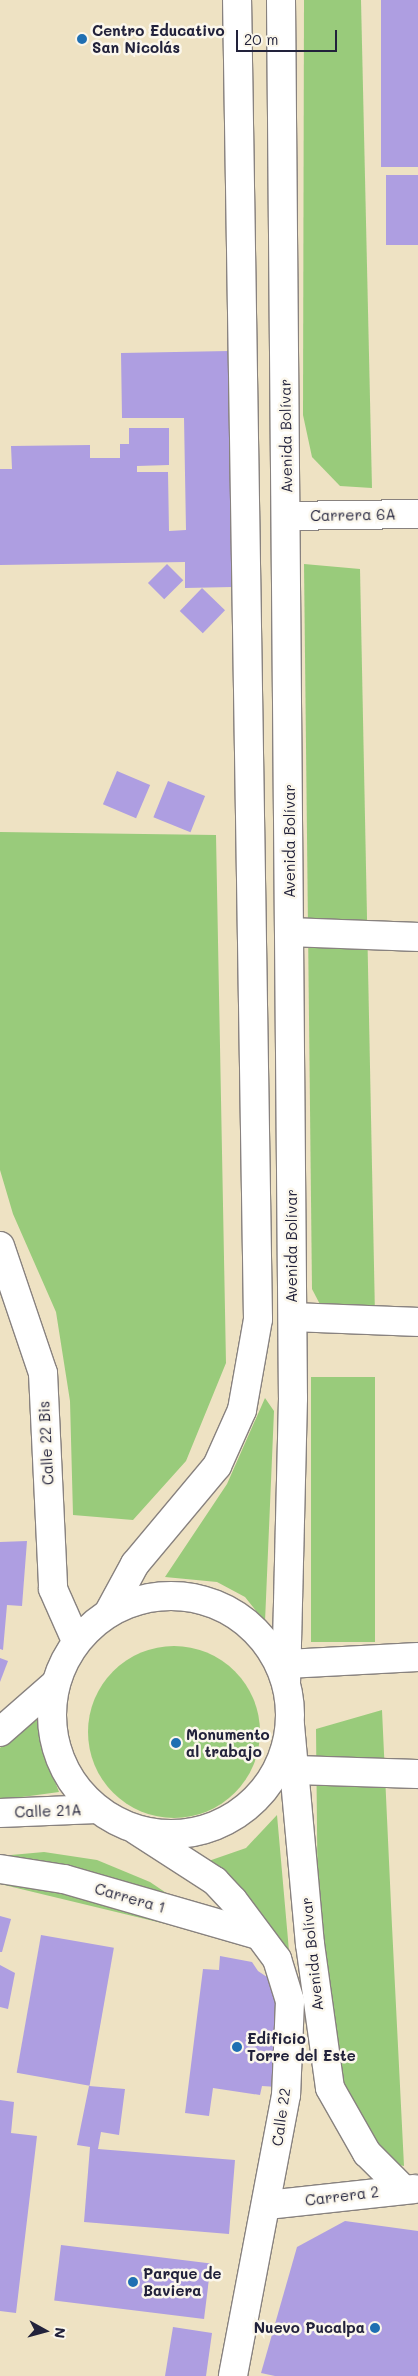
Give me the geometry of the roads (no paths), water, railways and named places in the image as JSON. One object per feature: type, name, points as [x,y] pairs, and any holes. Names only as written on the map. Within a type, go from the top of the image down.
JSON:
[{"type":"main road","points":[[109,1612],[135,1564],[217,1466],[242,1410],[258,1319],[237,0]]},
{"type":"main road","name":"Avenida Bolívar","points":[[281,0],[293,1317],[287,1673],[290,1725],[310,1944],[330,2088],[367,2153],[410,2188]]},
{"type":"main road","name":"Carrera 6A","points":[[287,516],[418,514]]},
{"type":"main road","points":[[290,932],[418,937]]},
{"type":"main road","name":"Calle 22 Bis","points":[[0,1246],[43,1373],[53,1589],[76,1641]]},
{"type":"main road","points":[[293,1317],[418,1322]]},
{"type":"main road","points":[[290,1725],[282,1760],[269,1783],[238,1815],[206,1830],[171,1836],[136,1830],[97,1810],[66,1774],[52,1729],[56,1683],[76,1641],[109,1612],[150,1596],[194,1597],[234,1612],[267,1642],[287,1673],[418,1657]]},
{"type":"main road","points":[[0,1732],[56,1683]]},
{"type":"main road","points":[[295,1770],[418,1774]]},
{"type":"main road","name":"Calle 21A","points":[[0,1813],[97,1810]]},
{"type":"main road","name":"Calle 22","points":[[136,1830],[215,1881],[277,1960],[290,2001],[286,2095],[267,2205],[233,2376]]},
{"type":"main road","name":"Carrera 1","points":[[0,1869],[64,1879],[258,1934]]},
{"type":"main road","name":"Carrera 2","points":[[267,2205],[410,2188]]},
{"type":"place","name":"Centro Educativo San Nicolás","points":[[82,39]]},
{"type":"place","name":"Monumento al trabajo","points":[[176,1743]]},
{"type":"place","name":"Edificio Torre del Este","points":[[237,2047]]},
{"type":"place","name":"Parque de Baviera","points":[[133,2282]]},
{"type":"place","name":"Nuevo Pucalpa","points":[[375,2328]]}]
